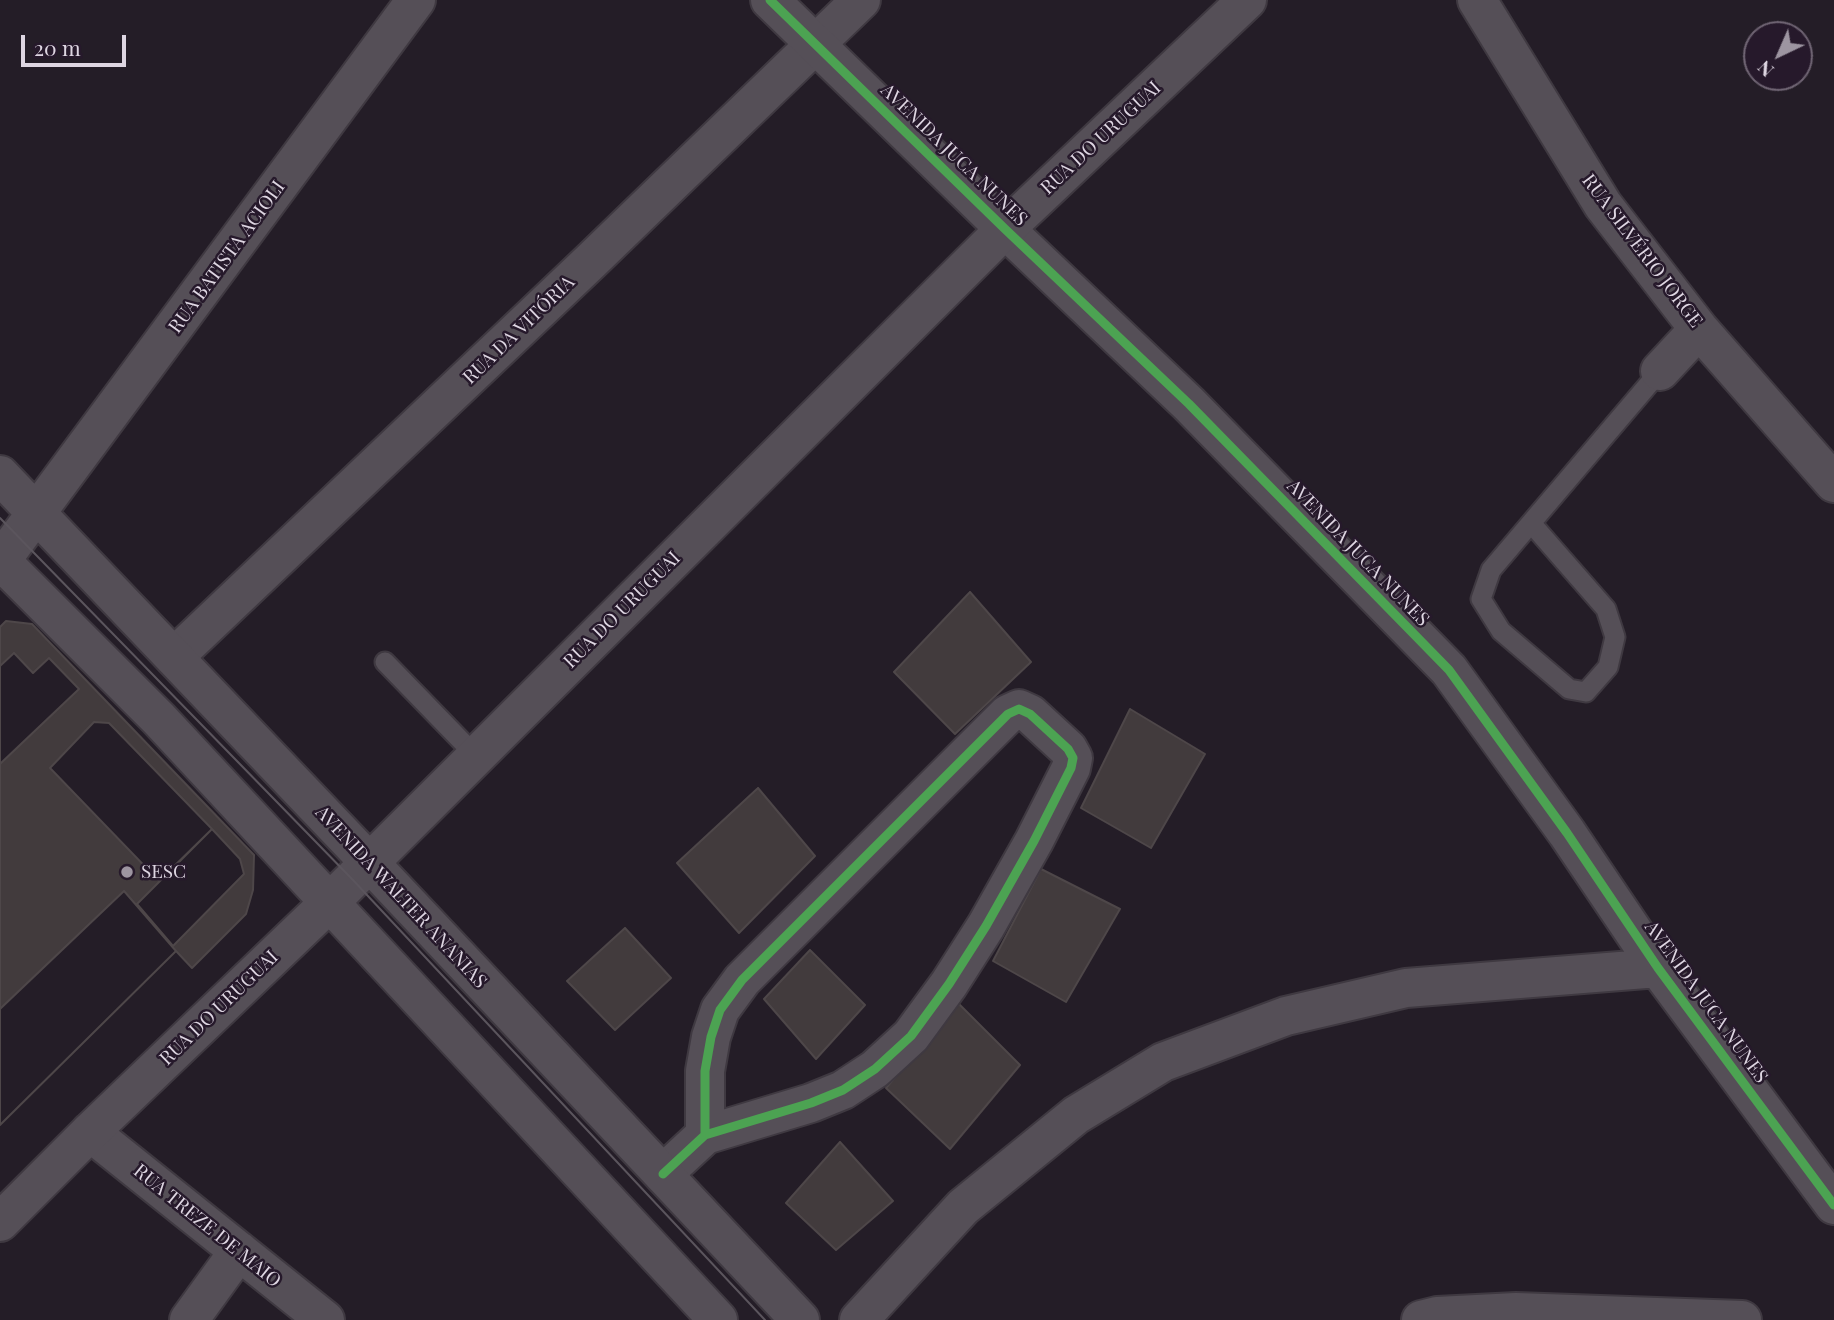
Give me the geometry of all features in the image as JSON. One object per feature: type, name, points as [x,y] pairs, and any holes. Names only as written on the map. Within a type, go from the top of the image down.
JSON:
[{"type":"street","name":"RUA BATISTA ACIOLI","points":[[0,561],[416,0]]},
{"type":"street","name":"AVENIDA JUCA NUNES","points":[[770,0],[1189,404],[1449,670],[1567,833],[1658,968],[1834,1205]]},
{"type":"street","name":"RUA DA VITÓRIA","points":[[174,657],[581,271],[861,0]]},
{"type":"street","name":"RUA DO URUGUAI","points":[[0,1223],[90,1132],[330,902],[1005,229],[1247,0]]},
{"type":"street","name":"RUA SILVÉRIO JORGE","points":[[1477,0],[1604,205],[1699,329],[1834,483]]},
{"type":"street","points":[[1660,372],[1699,329]]},
{"type":"street","name":"AVENIDA WALTER ANANIAS","points":[[0,475],[800,1320]]},
{"type":"street","points":[[0,561],[159,719],[718,1320]]},
{"type":"street","points":[[663,1174],[705,1135],[811,1103],[843,1090],[875,1069],[911,1036],[949,984],[986,926],[1071,768],[1073,758],[1068,749],[1030,714],[1019,709],[1008,714],[742,980],[720,1010],[711,1037],[705,1071],[705,1135]]},
{"type":"street","points":[[859,1320],[963,1207],[1076,1115],[1163,1062],[1286,1016],[1406,988],[1658,968]]},
{"type":"street","name":"RUA TREZE DE MAIO","points":[[90,1132],[325,1320]]},
{"type":"street","points":[[189,1320],[239,1251]]},
{"type":"street","points":[[1421,1320],[1437,1316],[1516,1312],[1742,1320]]},
{"type":"lane","points":[[1531,523],[1606,609],[1615,637],[1608,667],[1586,692],[1569,689],[1501,631],[1481,599],[1491,570],[1531,523],[1660,372]]},
{"type":"lane","points":[[385,662],[476,755]]},
{"type":"building","points":[[970,592],[1031,662],[955,734],[894,672]]},
{"type":"building","name":"SESC","points":[[6,621],[32,624],[254,855],[253,890],[246,914],[192,968],[176,951],[0,1125],[0,627]]},
{"type":"building","points":[[14,653],[33,673],[49,658],[79,689],[0,764],[0,666]]},
{"type":"building","points":[[1130,709],[1205,754],[1151,848],[1081,808]]},
{"type":"building","points":[[94,722],[109,723],[212,829],[159,881],[50,768]]},
{"type":"building","points":[[758,788],[815,856],[739,933],[677,863]]},
{"type":"building","points":[[212,829],[240,859],[244,874],[173,946],[137,904]]},
{"type":"building","points":[[1041,869],[1120,909],[1066,1002],[993,961]]},
{"type":"building","points":[[124,891],[176,951],[0,1125],[0,1009]]},
{"type":"building","points":[[625,928],[671,978],[615,1030],[567,981]]},
{"type":"building","points":[[810,950],[865,1005],[816,1059],[764,999]]},
{"type":"building","points":[[958,1003],[1020,1065],[950,1149],[886,1088]]},
{"type":"building","points":[[840,1142],[893,1201],[836,1250],[786,1203]]},
{"type":"tram line","points":[[0,518],[352,879],[765,1320]]},
{"type":"cycle path","points":[[770,0],[1189,404],[1449,670],[1567,833],[1658,968],[1834,1205]]},
{"type":"cycle path","points":[[663,1174],[705,1135],[811,1103],[843,1090],[875,1069],[911,1036],[949,984],[986,926],[1071,768],[1073,758],[1068,749],[1030,714],[1019,709],[1008,714],[742,980],[720,1010],[711,1037],[705,1071],[705,1135]]},
{"type":"place","name":"SESC","points":[[127,872]]}]
